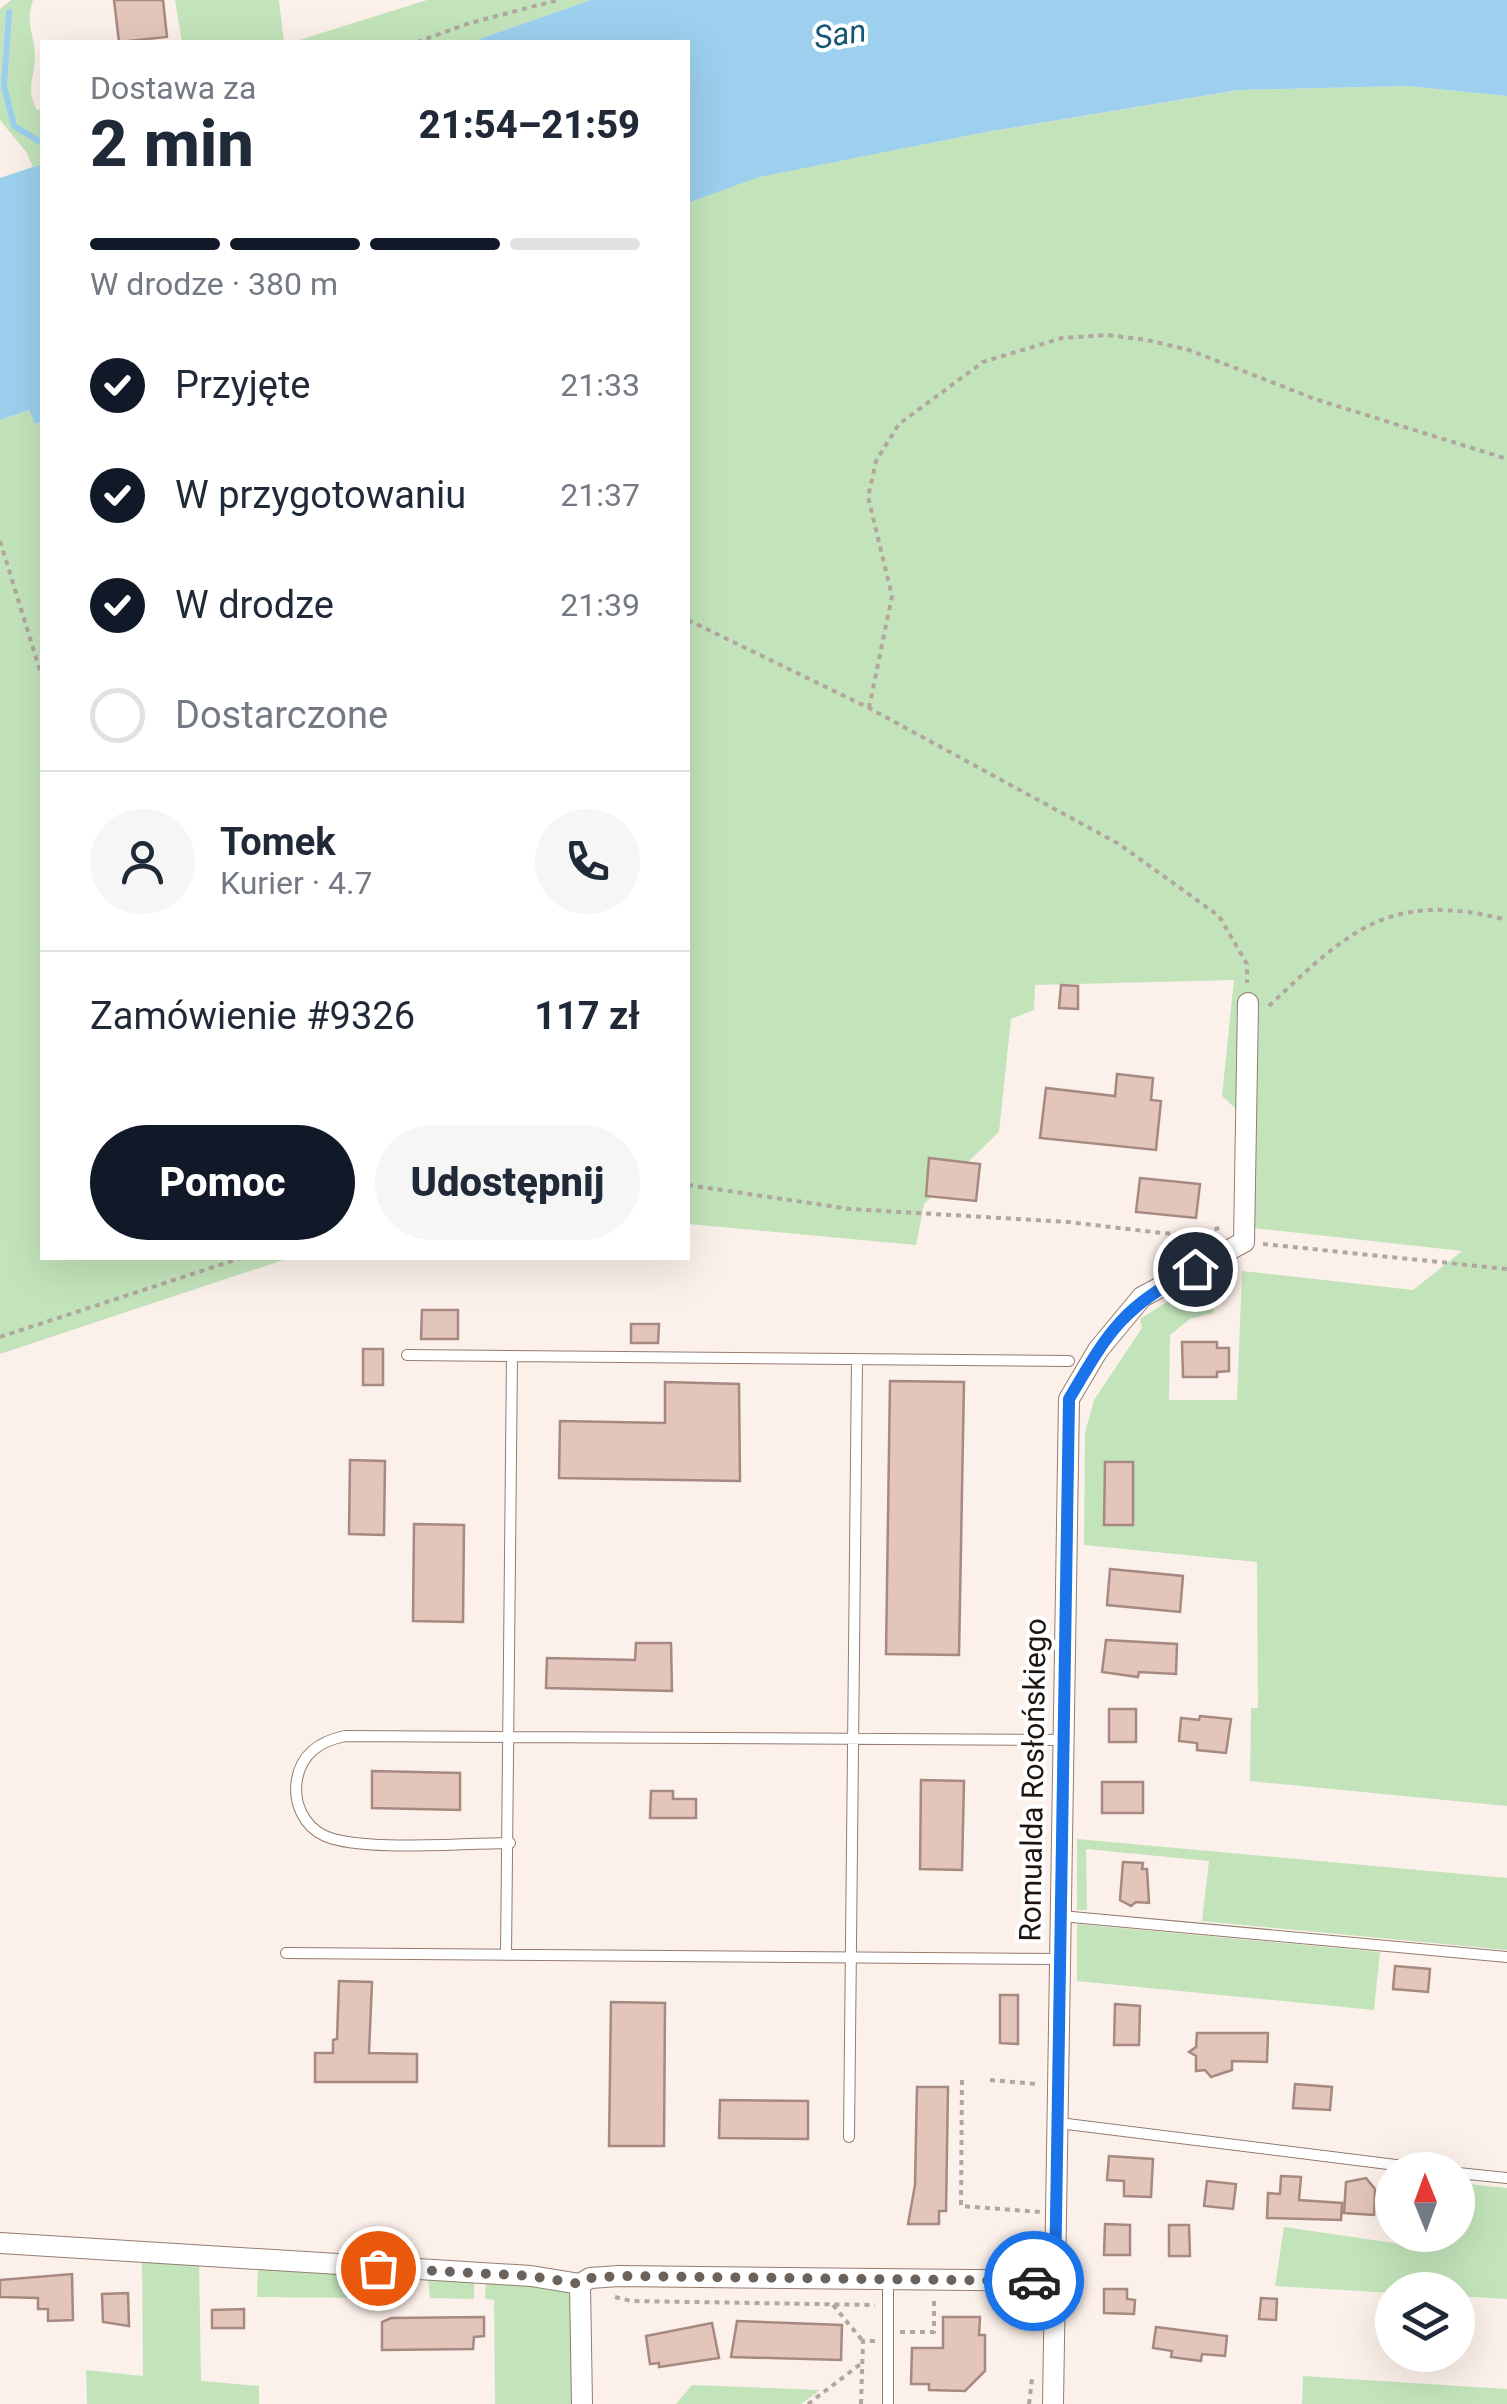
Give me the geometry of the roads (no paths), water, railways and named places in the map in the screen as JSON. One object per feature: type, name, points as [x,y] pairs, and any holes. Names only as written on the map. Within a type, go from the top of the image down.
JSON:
[{"type":"street","name":"Romualda Rosłońskiego","points":[[1053,2404],[1069,1399],[1098,1350],[1142,1297],[1244,1235],[1253,1010]]},
{"type":"street","points":[[0,2242],[531,2276],[580,2284],[590,2278],[619,2276],[1055,2282]]},
{"type":"street","points":[[580,2284],[582,2404]]},
{"type":"lane","points":[[406,1356],[1069,1361]]},
{"type":"lane","points":[[506,1955],[512,1356]]},
{"type":"lane","points":[[849,2138],[857,1360]]},
{"type":"lane","points":[[510,1842],[336,1840],[310,1826],[296,1797],[300,1768],[307,1756],[328,1740],[510,1737],[1063,1740]]},
{"type":"lane","points":[[1060,1916],[1507,1957]]},
{"type":"lane","points":[[286,1953],[1060,1958]]},
{"type":"lane","points":[[1058,2123],[1375,2162]]},
{"type":"lane","points":[[1475,2174],[1507,2178]]},
{"type":"lane","points":[[888,2280],[888,2404]]},
{"type":"water","name":"San","points":[[591,0],[1507,0],[1507,96],[1407,86],[1238,90],[986,132],[759,177],[690,202],[690,40],[477,40]]},
{"type":"water","points":[[40,165],[40,423],[35,424],[29,410],[0,420],[0,178]]},
{"type":"waterway","points":[[9,12],[4,86],[14,126],[40,142]]}]
